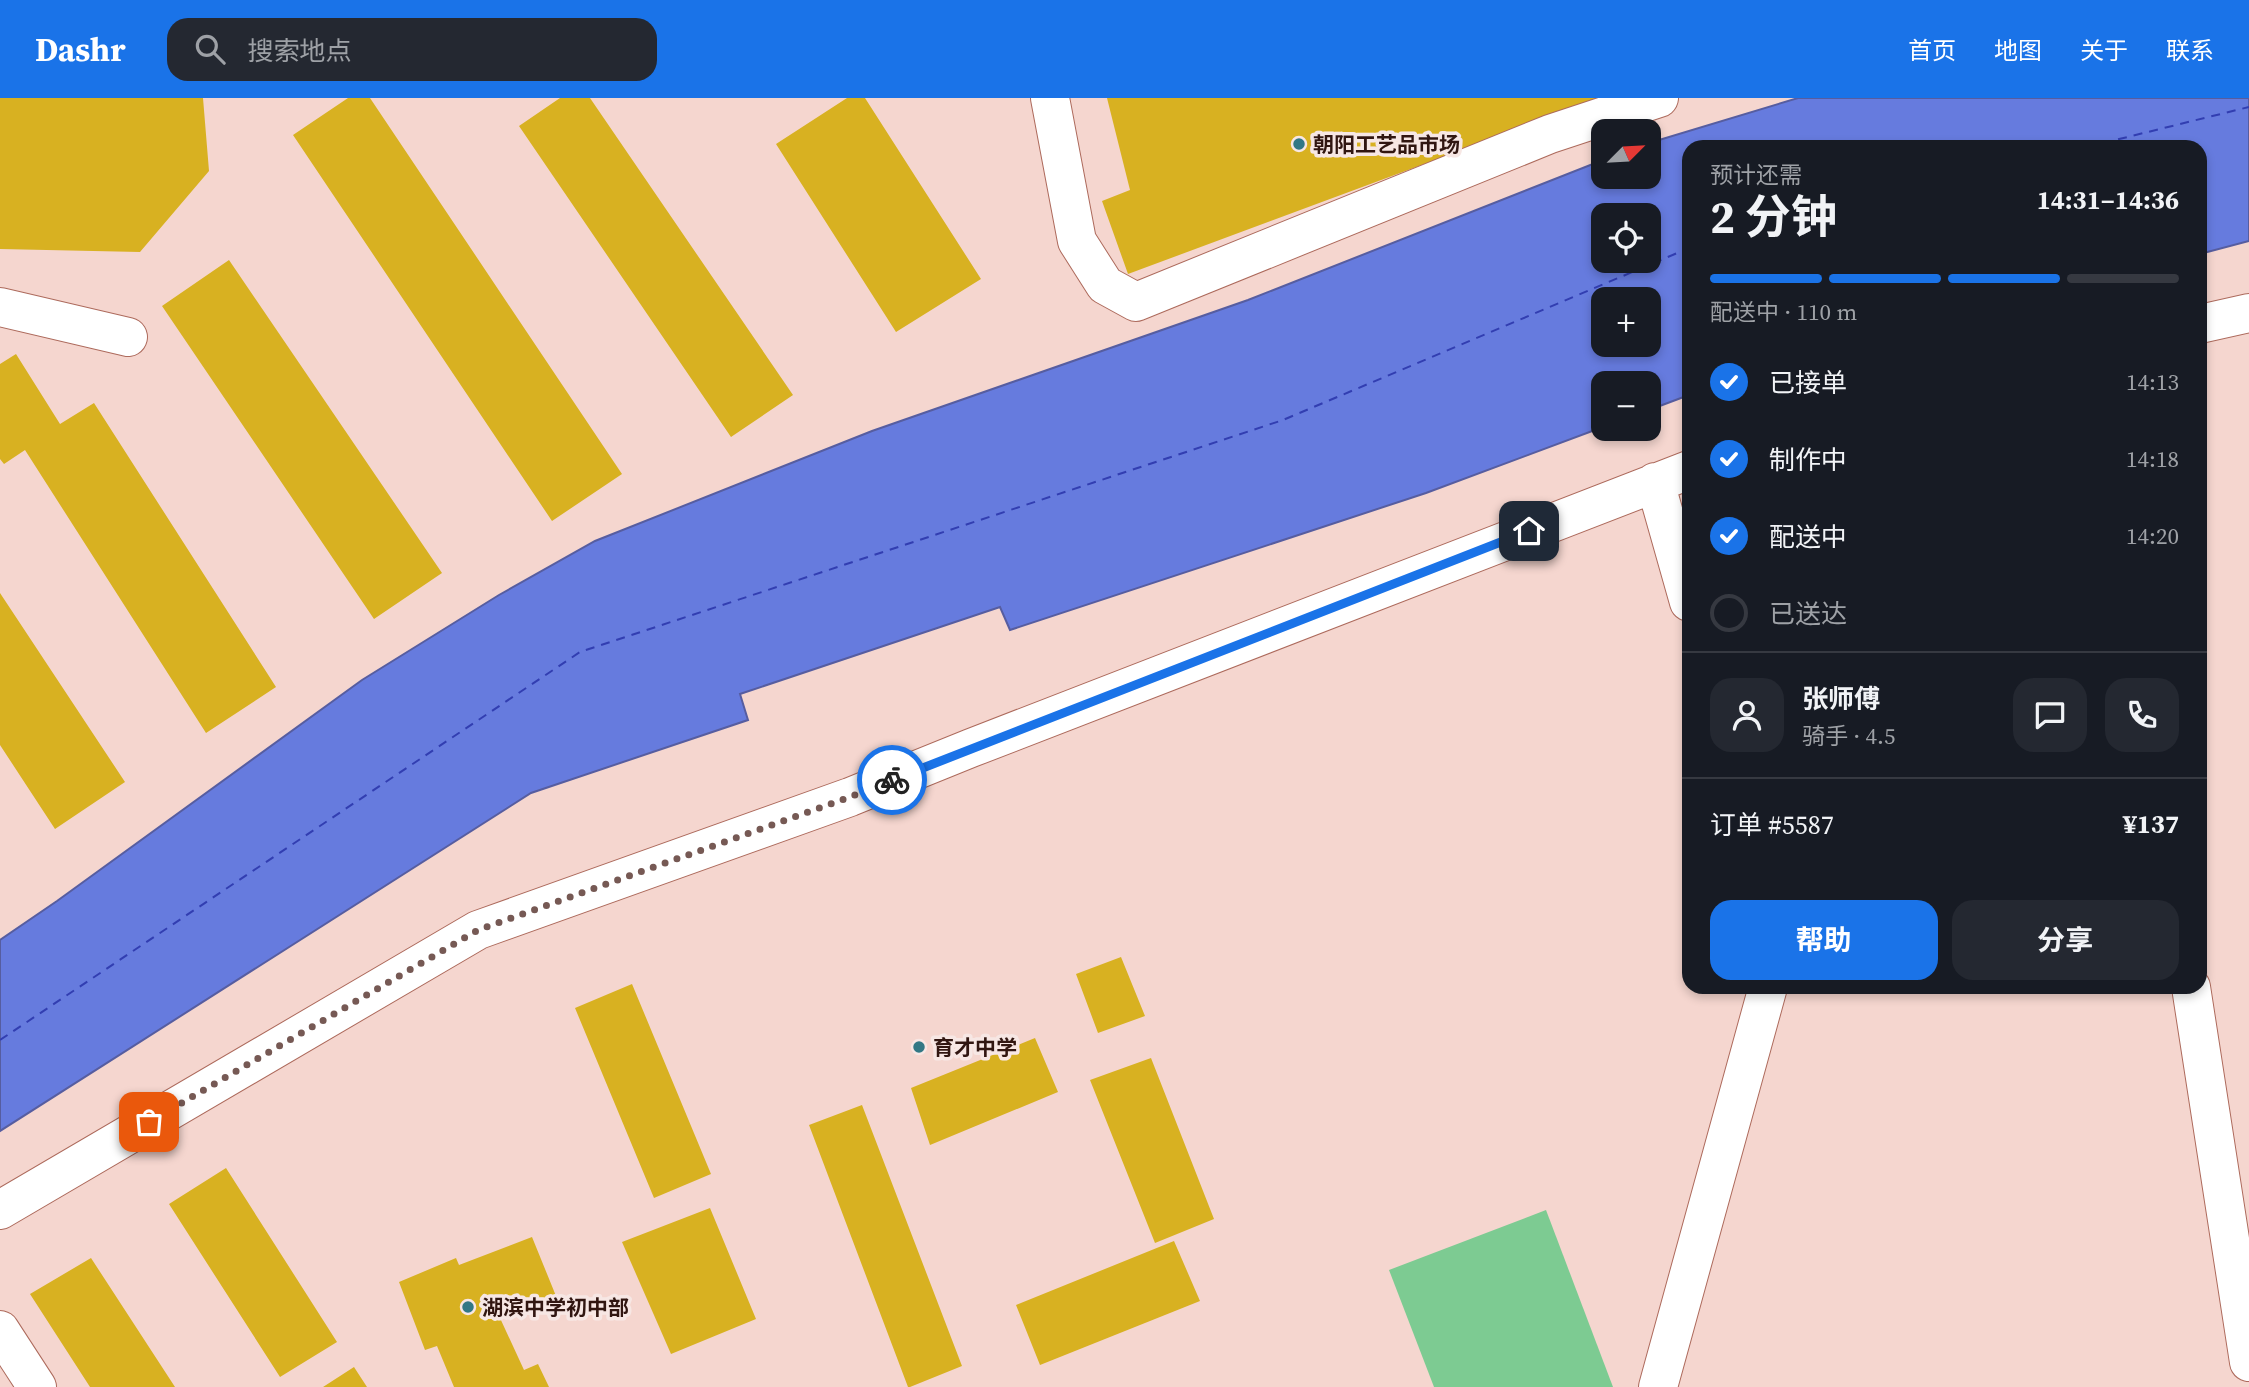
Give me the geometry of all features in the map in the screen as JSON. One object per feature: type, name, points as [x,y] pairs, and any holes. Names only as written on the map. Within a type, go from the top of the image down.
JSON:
[{"type":"street","points":[[1049,98],[1077,241],[1105,285],[1136,302],[1550,134],[1659,98]]},
{"type":"street","points":[[0,307],[128,337]]},
{"type":"street","points":[[2207,322],[2249,313]]},
{"type":"street","points":[[0,1210],[478,930],[850,797],[997,737],[1672,476],[1682,550]]},
{"type":"street","points":[[1658,1387],[1766,994]]},
{"type":"street","points":[[2192,994],[2249,1362]]},
{"type":"street","points":[[0,1330],[37,1387]]},
{"type":"green space","points":[[1546,1210],[1613,1387],[1434,1387],[1389,1270]]},
{"type":"water","points":[[1798,98],[2249,98],[2249,241],[2207,252],[2207,140],[1682,140],[1682,398],[1661,406],[1661,371],[1591,371],[1591,431],[1426,493],[1010,630],[1000,607],[740,694],[748,720],[531,793],[0,1131],[0,940],[362,680],[499,595],[595,541],[872,431],[1248,300],[1591,165],[1591,189],[1661,189],[1661,139]]},
{"type":"building","points":[[0,98],[203,98],[209,171],[140,252],[0,249]]},
{"type":"building","points":[[348,98],[370,98],[622,474],[552,521],[293,135]]},
{"type":"building","points":[[560,98],[590,98],[793,395],[731,437],[519,126]]},
{"type":"building","points":[[847,98],[865,98],[981,279],[896,332],[776,144]]},
{"type":"building","name":"朝阳工艺品市场","points":[[1107,98],[1602,98],[1128,274],[1102,201],[1130,190]]},
{"type":"building","points":[[229,260],[442,573],[374,619],[162,306]]},
{"type":"building","points":[[16,354],[60,424],[94,403],[276,687],[206,733],[25,450],[4,464],[0,459],[0,364]]},
{"type":"building","points":[[0,593],[125,782],[55,829],[0,745]]},
{"type":"building","points":[[1121,957],[1145,1016],[1098,1033],[1076,974]]},
{"type":"building","points":[[632,984],[711,1174],[654,1198],[575,1008]]},
{"type":"building","name":"育才中学","points":[[1035,1038],[1058,1092],[930,1145],[911,1088]]},
{"type":"building","points":[[1151,1058],[1214,1219],[1155,1243],[1090,1080]]},
{"type":"building","points":[[862,1105],[962,1366],[910,1387],[809,1125]]},
{"type":"building","points":[[226,1168],[337,1342],[280,1377],[169,1204]]},
{"type":"building","name":"湖滨中学初中部","points":[[710,1208],[756,1319],[671,1354],[622,1242]]},
{"type":"building","name":"湖滨中学初中部","points":[[532,1237],[556,1296],[500,1318],[524,1370],[538,1364],[549,1387],[454,1387],[437,1346],[425,1350],[399,1282],[456,1258],[459,1265]]},
{"type":"building","points":[[1174,1241],[1200,1301],[1040,1365],[1016,1305]]},
{"type":"building","points":[[91,1258],[175,1387],[90,1387],[30,1294]]},
{"type":"building","points":[[354,1367],[367,1387],[323,1387]]},
{"type":"ferry route","points":[[2115,140],[2249,107]]},
{"type":"ferry route","points":[[0,1040],[580,652],[1283,420],[1682,251]]},
{"type":"way so far","points":[[149,1122],[478,930],[892,780]]},
{"type":"place","name":"朝阳工艺品市场","points":[[1299,144]]},
{"type":"place","name":"育才中学","points":[[919,1047]]},
{"type":"place","name":"湖滨中学初中部","points":[[468,1307]]},
{"type":"route","points":[[892,780],[1529,531]]}]
